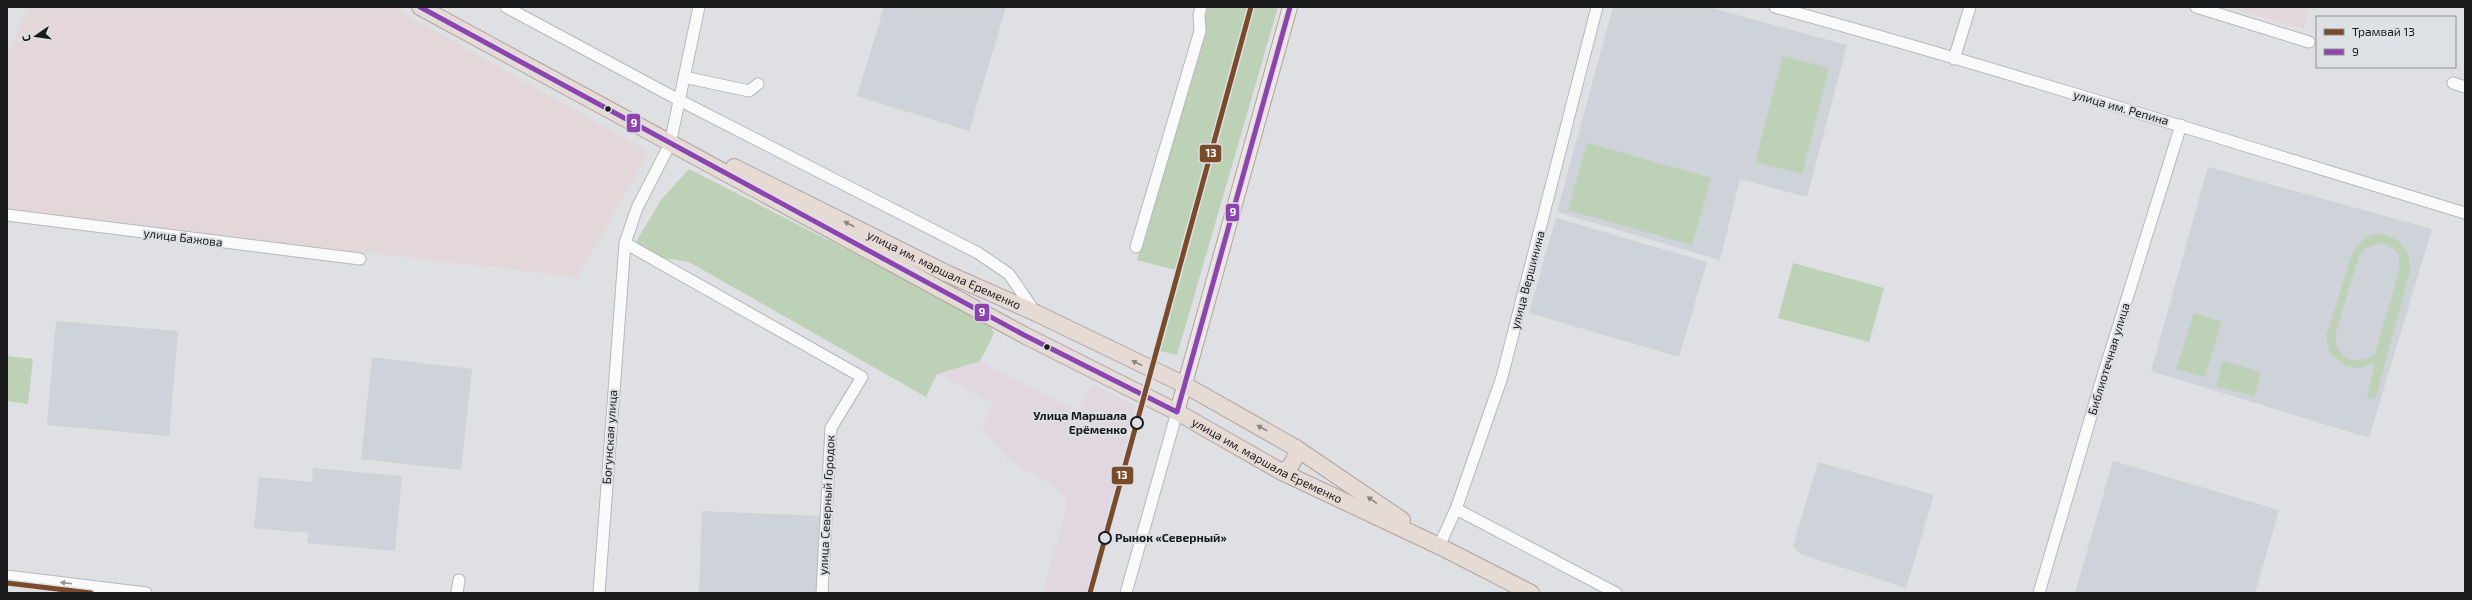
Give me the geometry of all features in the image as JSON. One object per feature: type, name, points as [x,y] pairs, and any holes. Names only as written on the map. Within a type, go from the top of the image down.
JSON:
[{"type":"highway","name":"улица им. маршала Еременко","points":[[420,7],[672,140],[948,274],[1036,313],[1185,385],[1296,448],[1439,546]]},
{"type":"highway","name":"улица им. маршала Еременко","points":[[441,7],[672,140],[1024,335],[1177,412],[1282,472],[1439,546],[1531,593]]},
{"type":"highway","points":[[1024,335],[1023,326],[1027,318],[1036,313]]},
{"type":"highway","points":[[1282,472],[1290,467],[1296,457],[1296,448]]},
{"type":"main road","points":[[1177,412],[1290,7]]},
{"type":"street","points":[[506,7],[679,100],[978,253],[1009,274],[1036,313]]},
{"type":"street","name":"Богунская улица","points":[[599,593],[625,243],[637,208],[672,140],[699,7]]},
{"type":"street","points":[[1136,247],[1200,31],[1199,15],[1201,7]]},
{"type":"street","name":"улица Вершинина","points":[[1439,546],[1456,509],[1502,377],[1597,7]]},
{"type":"street","name":"улица им. Репина","points":[[1775,7],[1862,30],[1954,59],[2181,125],[2465,214]]},
{"type":"street","points":[[1954,59],[1970,7]]},
{"type":"street","points":[[2196,7],[2309,42]]},
{"type":"street","points":[[684,77],[749,91],[758,84]]},
{"type":"street","points":[[2452,83],[2465,87]]},
{"type":"street","name":"Библиотечная улица","points":[[2039,593],[2104,374],[2181,125]]},
{"type":"street","name":"улица Бажова","points":[[7,215],[360,259]]},
{"type":"street","name":"улица Северный Городок","points":[[625,243],[862,377],[831,428],[822,593]]},
{"type":"street","points":[[1126,593],[1177,412]]},
{"type":"street","points":[[1456,509],[1616,593]]},
{"type":"street","points":[[7,576],[146,593]]},
{"type":"street","points":[[457,593],[458,580]]},
{"type":"shaded area","points":[[29,7],[393,7],[649,152],[585,264],[576,277],[18,212],[7,209],[7,55]]},
{"type":"shaded area","points":[[884,7],[1006,7],[969,131],[857,96]]},
{"type":"shaded area","points":[[1613,7],[1708,7],[1847,45],[1807,197],[1740,179],[1720,260],[1557,212]]},
{"type":"shaded area","points":[[2224,7],[2309,7],[2304,29]]},
{"type":"shaded area","points":[[2208,167],[2432,229],[2369,438],[2151,371]]},
{"type":"shaded area","points":[[1556,218],[1707,262],[1679,357],[1529,313]]},
{"type":"shaded area","points":[[56,321],[178,331],[169,436],[47,425]]},
{"type":"shaded area","points":[[372,357],[472,369],[461,470],[361,459]]},
{"type":"shaded area","name":"Рынок «Северный»","points":[[980,361],[1079,411],[1093,384],[1135,405],[1086,593],[1043,593],[1068,500],[1051,485],[1007,459],[982,426],[994,404],[937,374]]},
{"type":"shaded area","points":[[2113,461],[2279,510],[2255,593],[2075,593]]},
{"type":"shaded area","points":[[1818,462],[1934,495],[1906,588],[1800,554],[1793,546]]},
{"type":"shaded area","points":[[313,468],[402,476],[395,551],[307,543],[308,533],[254,528],[259,477],[312,482]]},
{"type":"shaded area","points":[[702,511],[820,516],[816,593],[699,593]]},
{"type":"green space","points":[[1208,7],[1278,7],[1177,355],[1156,350],[1179,271],[1137,260]]},
{"type":"green space","points":[[1783,56],[1829,68],[1802,174],[1755,162]]},
{"type":"green space","points":[[1587,143],[1711,178],[1692,245],[1568,210]]},
{"type":"green space","points":[[689,169],[989,322],[994,334],[980,361],[937,374],[926,397],[689,262],[638,254],[636,242],[661,200]]},
{"type":"green space","points":[[2375,234],[2390,237],[2396,240],[2402,244],[2410,263],[2410,271],[2375,400],[2367,397],[2375,362],[2360,368],[2346,366],[2330,353],[2326,337],[2353,251],[2366,237]],"holes":[[[2378,243],[2386,244],[2398,253],[2400,268],[2375,354],[2368,358],[2354,360],[2343,355],[2339,350],[2335,335],[2359,255],[2364,249]]]},
{"type":"green space","points":[[1793,263],[1884,288],[1869,342],[1778,318]]},
{"type":"green space","points":[[2194,313],[2221,322],[2205,377],[2176,369]]},
{"type":"green space","points":[[7,356],[33,359],[28,404],[7,401]]},
{"type":"green space","points":[[2223,361],[2261,372],[2254,396],[2216,386]]},
{"type":"tram line","name":"13","points":[[1090,593],[1251,7]]},
{"type":"tram line","name":"13","points":[[7,583],[91,593]]},
{"type":"transit line","name":"9","points":[[420,7],[1024,335],[1177,412],[1290,7]]},
{"type":"place","name":"Улица Маршала Ерёменко","points":[[1137,423]]},
{"type":"place","name":"Рынок «Северный»","points":[[1105,538]]}]
